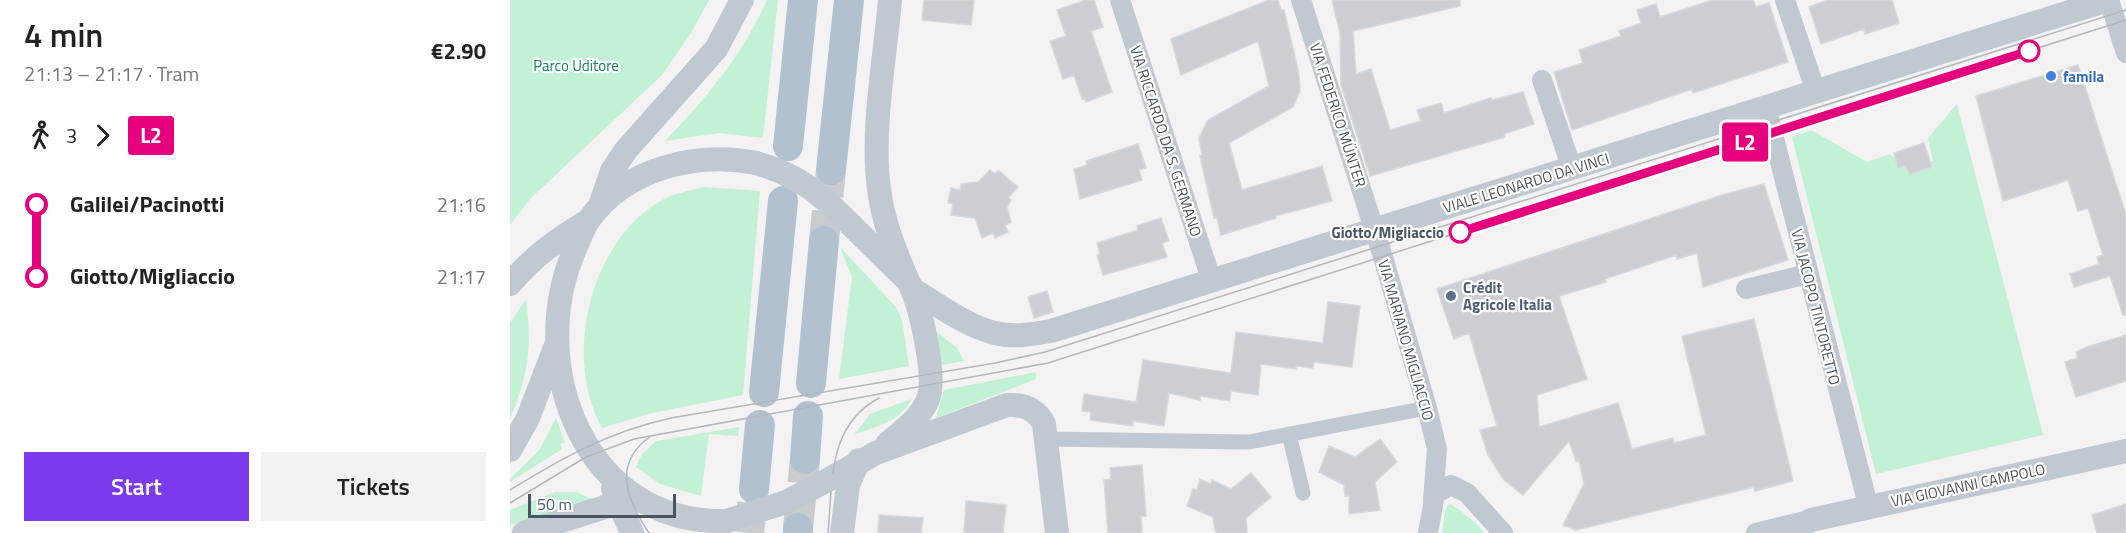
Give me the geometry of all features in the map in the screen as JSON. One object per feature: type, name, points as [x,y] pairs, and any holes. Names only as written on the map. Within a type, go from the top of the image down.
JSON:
[{"type":"main road","points":[[788,146],[803,0]]},
{"type":"main road","points":[[831,170],[849,0]]},
{"type":"main road","points":[[764,392],[783,201]]},
{"type":"main road","points":[[811,383],[824,240]]},
{"type":"main road","points":[[805,459],[808,416]]},
{"type":"main road","points":[[754,489],[760,424]]},
{"type":"street","points":[[510,450],[528,418],[556,345],[561,290],[612,171],[627,150],[716,49],[742,0]]},
{"type":"street","points":[[556,345],[566,393],[580,434],[606,473],[628,500],[690,520],[727,521],[786,502],[867,457],[907,427],[918,415],[929,395],[925,338],[911,285],[892,245],[879,189],[879,129],[890,0]]},
{"type":"street","name":"VIA RICCARDO DA S. GERMANO","points":[[1120,0],[1212,282]]},
{"type":"street","name":"VIA FEDERICO MÜNTER","points":[[1301,0],[1375,231]]},
{"type":"street","points":[[1785,0],[1816,92]]},
{"type":"street","points":[[2108,0],[2126,54]]},
{"type":"street","name":"VIALE LEONARDO DA VINCI","points":[[593,215],[621,189],[663,168],[703,159],[756,163],[785,172],[824,196],[911,285],[975,326],[996,333],[1018,336],[1051,331],[1212,282],[2108,0]]},
{"type":"street","points":[[1542,80],[1572,169]]},
{"type":"street","name":"VIA JACOPO TINTORETTO","points":[[1766,107],[1868,505]]},
{"type":"street","points":[[510,284],[552,241],[593,215]]},
{"type":"street","name":"VIA MARIANO MIGLIACCIO","points":[[1375,231],[1437,449]]},
{"type":"street","points":[[1746,288],[1808,274]]},
{"type":"street","points":[[842,533],[848,485],[867,457],[1007,405],[1026,406],[1035,411],[1045,432],[1057,533]]},
{"type":"street","points":[[1045,432],[1249,442],[1427,408]]},
{"type":"street","points":[[1289,434],[1303,493]]},
{"type":"street","points":[[1437,449],[1467,493],[1504,532]]},
{"type":"street","points":[[1428,533],[1437,449]]},
{"type":"street","name":"VIA GIOVANNI CAMPOLO","points":[[1756,533],[1801,526],[1868,505],[2126,450]]},
{"type":"street","points":[[1433,500],[1440,489],[1445,486],[1457,486],[1467,493]]},
{"type":"street","points":[[524,533],[628,500]]},
{"type":"street","points":[[628,500],[632,533]]},
{"type":"street","points":[[531,533],[568,533]]},
{"type":"green space","name":"Parco Uditore","points":[[510,0],[709,0],[691,33],[662,75],[530,199],[510,225]]},
{"type":"green space","points":[[767,0],[778,0],[763,138],[719,133],[665,141],[723,75],[747,39]]},
{"type":"green space","points":[[1957,104],[2043,435],[1876,474],[1792,137],[1811,130],[1867,162],[1890,154],[1907,169],[1933,161],[1928,138]]},
{"type":"green space","points":[[704,187],[760,191],[743,395],[648,414],[602,428],[590,400],[585,369],[584,337],[589,305],[599,275],[614,246],[634,222],[662,200]]},
{"type":"green space","points":[[840,247],[896,307],[902,320],[909,366],[839,379],[852,277]]},
{"type":"green space","points":[[526,299],[529,346],[525,373],[510,419],[510,323]]},
{"type":"green space","points":[[937,332],[957,348],[964,361],[942,365]]},
{"type":"green space","points":[[1036,372],[1036,379],[936,418],[944,390]]},
{"type":"green space","points":[[912,399],[907,407],[894,418],[854,435],[870,414]]},
{"type":"green space","points":[[556,418],[565,442],[560,444],[562,449],[510,482],[510,479],[540,449]]},
{"type":"green space","points":[[739,427],[738,436],[709,434],[701,496],[660,484],[636,467],[642,454],[656,441]]},
{"type":"green space","points":[[555,492],[576,492],[592,499],[510,525],[510,510]]},
{"type":"green space","points":[[1449,504],[1468,516],[1484,533],[1442,533],[1445,511]]},
{"type":"building","points":[[924,0],[974,0],[971,25],[922,20]]},
{"type":"building","points":[[1086,0],[1094,0],[1103,27],[1091,31],[1112,92],[1086,102],[1084,98],[1082,99],[1074,75],[1063,79],[1050,41],[1066,36],[1057,10]]},
{"type":"building","points":[[1269,0],[1278,0],[1281,10],[1284,10],[1299,74],[1300,91],[1293,107],[1229,143],[1242,190],[1322,166],[1332,201],[1275,216],[1276,218],[1221,235],[1217,218],[1214,218],[1200,156],[1202,155],[1199,138],[1208,120],[1269,86],[1258,41],[1181,75],[1171,39]]},
{"type":"building","points":[[1332,0],[1460,0],[1460,6],[1353,31],[1356,74],[1371,69],[1390,130],[1421,121],[1417,110],[1441,103],[1444,113],[1491,98],[1492,100],[1523,92],[1534,124],[1504,134],[1505,137],[1370,176],[1341,85],[1340,33]]},
{"type":"building","points":[[1713,0],[1753,0],[1756,7],[1769,3],[1788,62],[1693,93],[1692,89],[1572,130],[1554,72],[1583,63],[1579,50],[1621,36],[1619,31],[1641,23],[1637,10],[1656,4],[1660,17]]},
{"type":"building","points":[[1828,0],[1892,0],[1899,23],[1865,34],[1864,29],[1821,44],[1809,7]]},
{"type":"building","points":[[2078,65],[2126,215],[2126,315],[2123,315],[2110,276],[2074,287],[2070,274],[2099,264],[2097,257],[2103,255],[2088,208],[2078,211],[2068,180],[2003,201],[1976,96]]},
{"type":"building","points":[[1924,143],[1932,167],[1910,174],[1905,166],[1898,168],[1894,153]]},
{"type":"building","points":[[1138,144],[1146,168],[1139,170],[1142,180],[1080,199],[1074,169],[1087,165],[1086,161]]},
{"type":"building","points":[[990,170],[995,174],[998,170],[1018,187],[1008,198],[1011,200],[1007,207],[1011,222],[1005,225],[1008,232],[995,238],[993,233],[982,238],[975,218],[951,215],[953,204],[948,203],[951,188],[960,190],[961,184],[978,182]]},
{"type":"building","points":[[1764,184],[1788,260],[1703,287],[1697,253],[1677,259],[1676,255],[1605,279],[1606,282],[1559,296],[1587,379],[1537,395],[1539,427],[1618,403],[1632,449],[1673,438],[1674,443],[1706,435],[1682,336],[1754,319],[1793,481],[1755,491],[1754,487],[1576,530],[1563,525],[1584,484],[1579,460],[1576,461],[1569,441],[1523,495],[1504,480],[1488,455],[1480,430],[1497,426],[1469,333],[1454,339],[1437,289],[1722,195]]},
{"type":"building","points":[[1161,218],[1169,241],[1162,243],[1167,257],[1103,275],[1097,255],[1100,254],[1097,243],[1138,230],[1137,226]]},
{"type":"building","points":[[1047,291],[1053,312],[1034,318],[1028,297]]},
{"type":"building","points":[[1328,302],[1360,306],[1352,367],[1314,362],[1313,368],[1296,366],[1296,369],[1261,364],[1258,395],[1231,391],[1230,401],[1200,396],[1200,400],[1169,393],[1164,426],[1133,421],[1133,426],[1090,420],[1091,412],[1082,411],[1084,394],[1136,402],[1143,360],[1231,373],[1236,332],[1323,343]]},
{"type":"building","points":[[2126,335],[2126,381],[2076,397],[2065,362],[2078,358],[2076,352],[2087,347]]},
{"type":"building","points":[[1380,439],[1397,462],[1375,482],[1380,510],[1349,514],[1349,496],[1345,496],[1344,485],[1319,472],[1329,446],[1355,457]]},
{"type":"building","points":[[1142,465],[1146,516],[1141,516],[1142,533],[1108,533],[1104,480],[1111,479],[1110,468]]},
{"type":"building","points":[[1251,473],[1271,497],[1246,518],[1247,533],[1218,533],[1215,531],[1213,517],[1187,506],[1193,489],[1197,490],[1200,479],[1210,484],[1212,480],[1231,489]]},
{"type":"building","points":[[966,501],[1006,505],[1003,533],[964,533]]},
{"type":"building","points":[[2126,504],[2126,533],[2097,533],[2092,515]]},
{"type":"building","points":[[879,515],[923,518],[921,533],[878,533]]},
{"type":"tunnel","points":[[824,241],[831,170]]},
{"type":"tunnel","points":[[798,528],[805,459]]},
{"type":"tunnel","points":[[749,533],[754,489]]},
{"type":"tram line","points":[[510,490],[587,447],[648,424],[671,418],[995,363],[1045,352],[2126,10]]},
{"type":"tram line","points":[[510,503],[586,457],[634,439],[1048,363],[2126,20]]},
{"type":"tram line","name":"L2","points":[[1460,232],[2029,51]]},
{"type":"tram line","points":[[828,533],[833,475],[841,440],[850,424],[862,410],[879,398]]},
{"type":"tram line","points":[[649,533],[629,495],[627,470],[631,458],[651,436]]},
{"type":"place","name":"famila","points":[[2051,76]]},
{"type":"place","name":"Giotto/Migliaccio","points":[[1460,232]]},
{"type":"place","name":"Crédit Agricole Italia","points":[[1451,296]]}]
